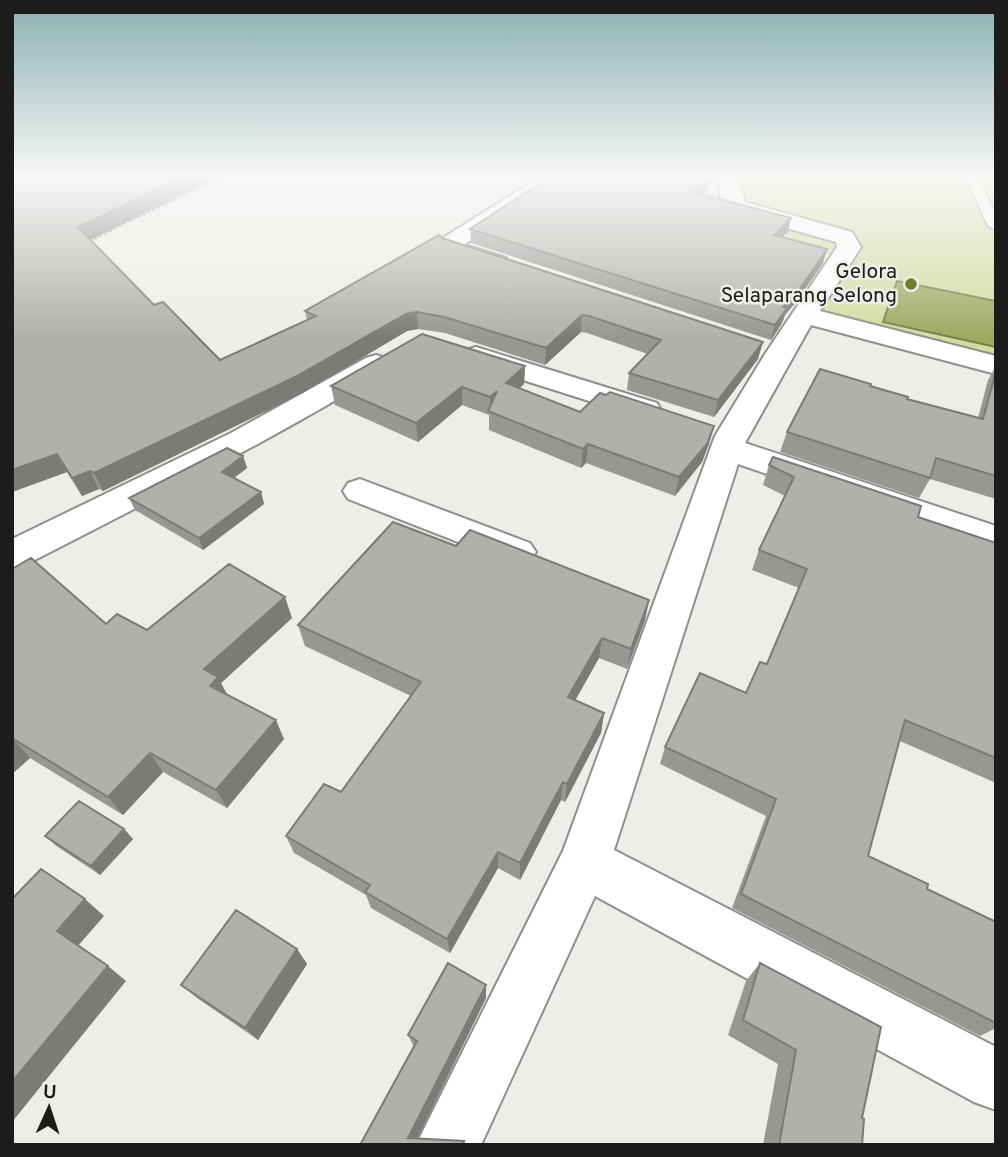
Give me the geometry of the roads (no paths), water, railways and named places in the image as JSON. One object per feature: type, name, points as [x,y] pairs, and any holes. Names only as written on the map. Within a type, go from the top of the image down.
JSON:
[{"type":"street","points":[[471,230],[451,243],[456,250],[515,269]]},
{"type":"street","points":[[448,1145],[584,862],[656,606],[710,433],[766,350],[804,316],[849,247],[848,241],[812,230]]},
{"type":"street","points":[[804,316],[996,365]]},
{"type":"street","points":[[445,346],[710,433],[996,540]]},
{"type":"street","points":[[12,555],[313,402],[398,350]]},
{"type":"street","points":[[360,491],[553,566]]},
{"type":"street","points":[[584,862],[996,1080]]},
{"type":"place","name":"Gelora Selaparang Selong","points":[[911,284]]}]
